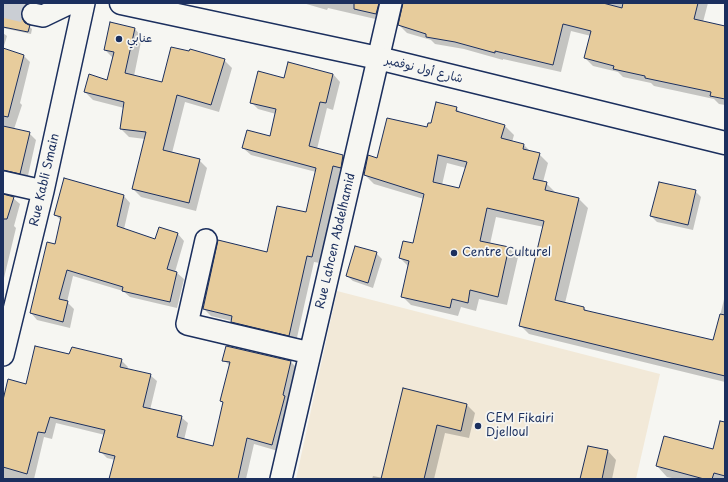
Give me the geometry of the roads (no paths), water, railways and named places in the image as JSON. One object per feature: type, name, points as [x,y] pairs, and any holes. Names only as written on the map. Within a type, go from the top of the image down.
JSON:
[{"type":"main road","name":"شارع أول نوفمبر","points":[[122,3],[378,58],[725,143]]},
{"type":"street","points":[[33,14],[42,16],[70,3]]},
{"type":"street","name":"Rue Kabli Smain","points":[[3,356],[43,191],[84,3]]},
{"type":"street","name":"Rue Lahcen Abdelhamid","points":[[281,479],[391,3]]},
{"type":"street","points":[[3,182],[43,191]]},
{"type":"street","points":[[206,240],[187,324],[310,353]]},
{"type":"tunnel","points":[[3,7],[33,14]]},
{"type":"place","name":"عنابي","points":[[119,39]]},
{"type":"place","name":"Centre Culturel","points":[[454,253]]},
{"type":"place","name":"CEM Fikairi Djelloul","points":[[478,426]]}]
